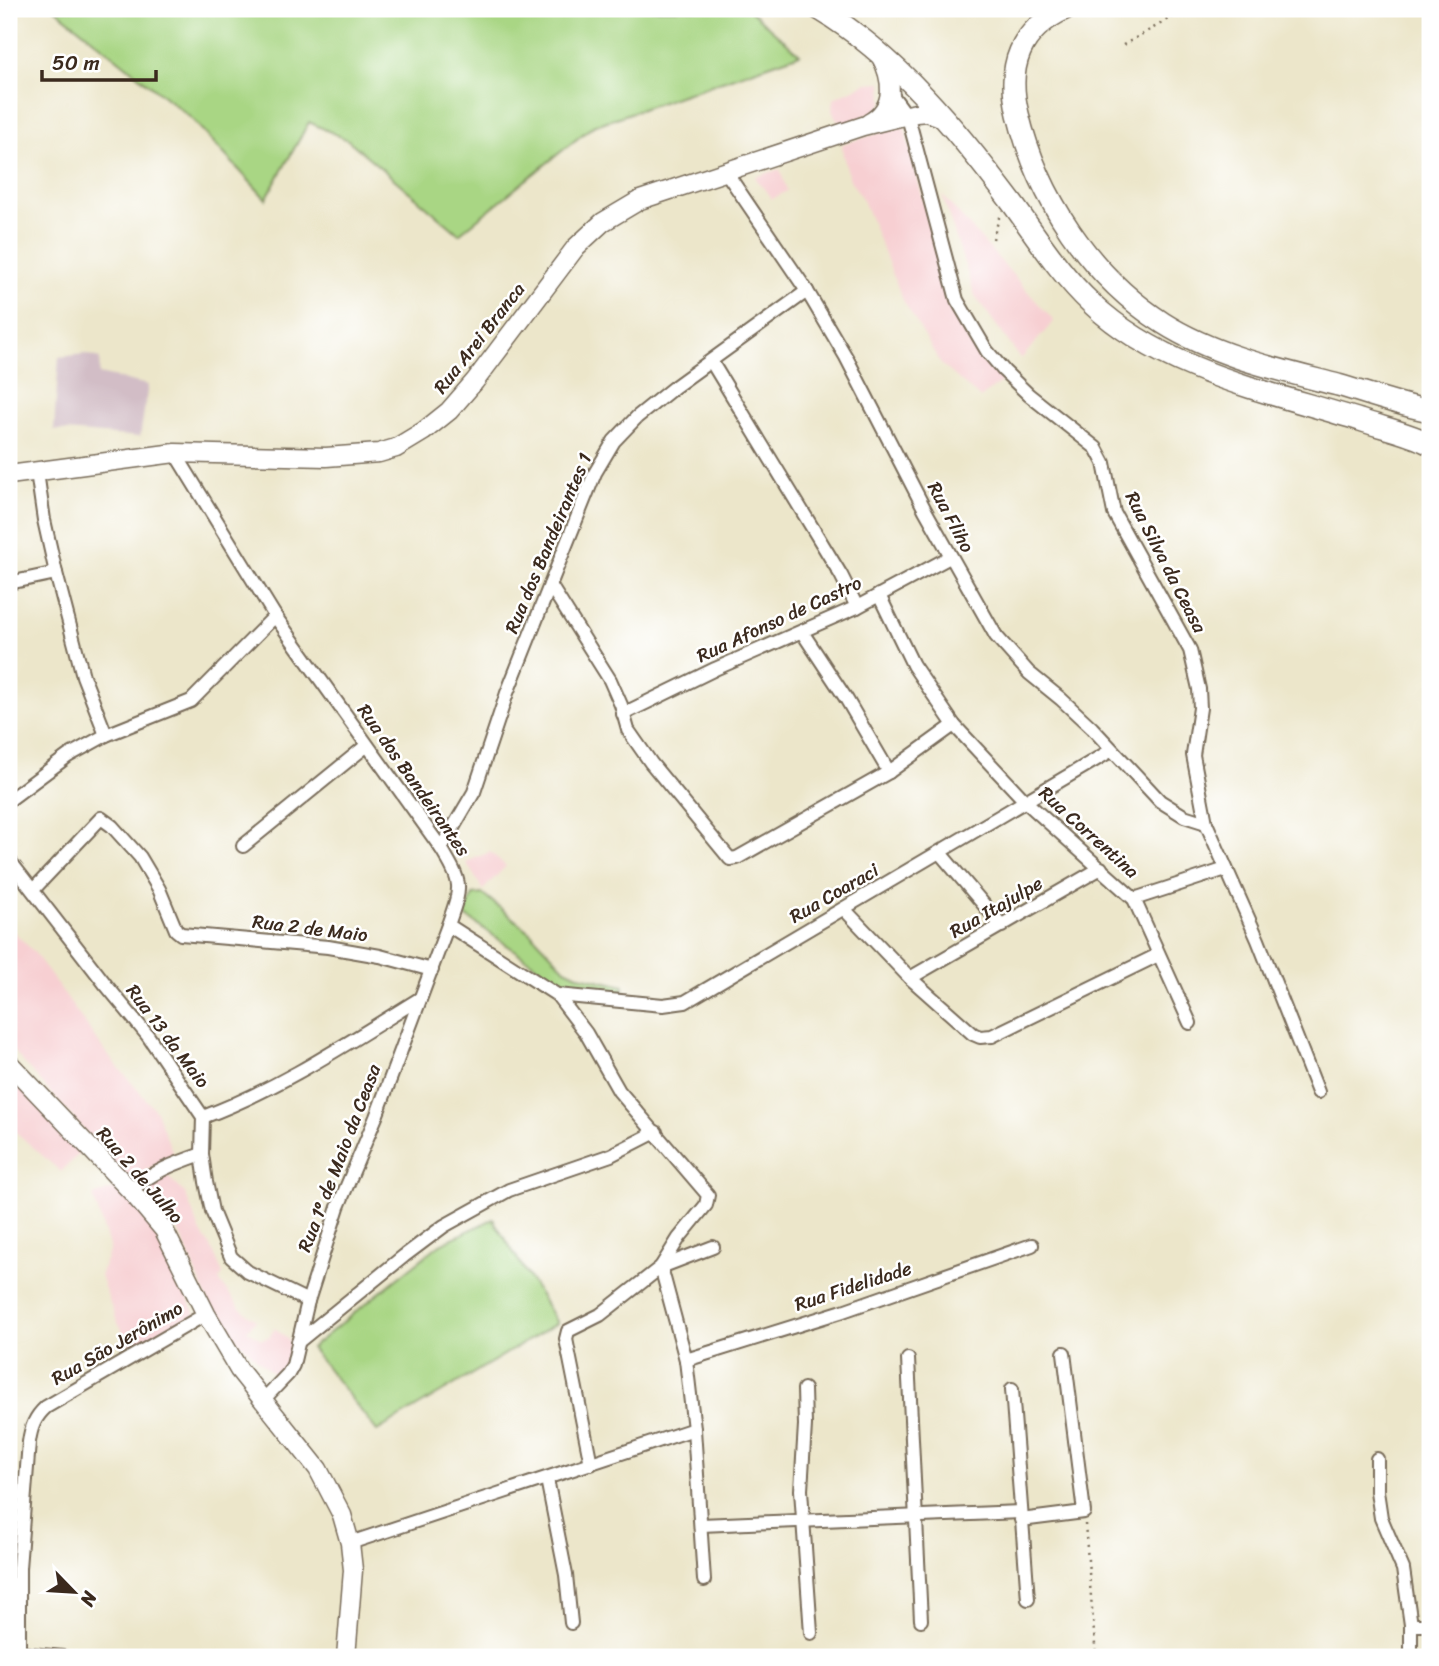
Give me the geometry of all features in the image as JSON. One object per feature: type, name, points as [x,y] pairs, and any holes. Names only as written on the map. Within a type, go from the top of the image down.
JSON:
[{"type":"highway","points":[[819,9],[880,55],[944,118],[972,150],[1090,303],[1132,335],[1170,358],[1216,376],[1430,444]]},
{"type":"highway","points":[[1065,9],[1048,17],[1028,35],[1019,52],[1013,74],[1013,93],[1019,118],[1045,190],[1097,268],[1163,323],[1201,342],[1265,366],[1430,411]]},
{"type":"main road","points":[[880,55],[889,77],[891,94]]},
{"type":"main road","name":"Rua Arei Branca","points":[[863,126],[877,118],[886,108],[891,94]]},
{"type":"main road","name":"Rua Arei Branca","points":[[9,475],[175,453],[326,457],[379,453],[396,448],[449,411],[576,247],[603,222],[640,200],[863,126],[916,113],[927,112],[944,118]]},
{"type":"main road","name":"Rua 2 de Julho","points":[[9,1063],[131,1191],[164,1230],[206,1314],[239,1370],[318,1469],[342,1515],[350,1543],[353,1570],[346,1657]]},
{"type":"street","name":"Rua Silva da Ceasa","points":[[891,94],[908,117],[957,300],[982,342],[1004,371],[1029,395],[1096,448],[1104,463],[1114,513],[1190,650],[1199,689],[1200,708],[1193,755],[1206,823],[1258,940],[1318,1092]]},
{"type":"street","name":"Rua Fliho","points":[[726,172],[807,291],[846,357],[983,617],[1012,656],[1062,699],[1165,806],[1206,823]]},
{"type":"street","name":"Rua dos Bandeirantes 1","points":[[441,848],[474,792],[507,693],[550,585],[595,473],[614,441],[637,417],[807,291]]},
{"type":"street","points":[[711,361],[841,575],[856,607]]},
{"type":"street","name":"Rua dos Bandeirantes","points":[[175,453],[275,616],[457,874],[460,887],[448,925]]},
{"type":"street","points":[[37,472],[44,520],[83,676],[106,735]]},
{"type":"street","name":"Rua Afonso de Castro","points":[[623,714],[715,669],[856,607],[950,557]]},
{"type":"street","points":[[9,583],[56,573]]},
{"type":"street","points":[[550,585],[610,680],[628,730],[724,855],[730,859],[737,858],[889,772],[954,725]]},
{"type":"street","name":"Rua Correntina","points":[[879,595],[913,664],[954,725],[1026,802],[1134,899],[1190,1023]]},
{"type":"street","points":[[9,800],[68,757],[106,735],[191,701],[275,616]]},
{"type":"street","points":[[802,632],[847,700],[889,772]]},
{"type":"street","points":[[243,846],[366,746]]},
{"type":"street","name":"Rua Coaraci","points":[[557,995],[663,1005],[685,1002],[1112,750]]},
{"type":"street","name":"Rua 2 de Maio","points":[[33,890],[98,818],[103,818],[140,857],[159,889],[176,930],[181,934],[328,947],[380,956],[432,970]]},
{"type":"street","points":[[940,853],[1002,926]]},
{"type":"street","name":"Rua 13 da Maio","points":[[9,860],[148,1036],[203,1117],[202,1154],[212,1211],[231,1257],[248,1272],[308,1301]]},
{"type":"street","name":"Rua Itajulpe","points":[[910,978],[1101,868]]},
{"type":"street","points":[[1134,899],[1226,869]]},
{"type":"street","points":[[844,909],[910,978],[973,1034],[980,1037],[992,1036],[1158,955]]},
{"type":"street","points":[[448,925],[557,995],[586,1033],[619,1091],[706,1192],[709,1202],[679,1238],[662,1267],[686,1360],[694,1429],[704,1580]]},
{"type":"street","name":"Rua 1º de Maio da Ceasa","points":[[264,1399],[288,1374],[293,1364],[308,1301],[338,1208],[376,1117],[448,925]]},
{"type":"street","points":[[203,1117],[244,1102],[290,1077],[419,999]]},
{"type":"street","points":[[299,1342],[444,1226],[509,1190],[611,1155],[656,1132]]},
{"type":"street","points":[[131,1191],[162,1169],[202,1154]]},
{"type":"street","name":"Rua Fidelidade","points":[[686,1360],[840,1312],[1032,1245]]},
{"type":"street","points":[[591,1464],[566,1339],[570,1329],[600,1315],[662,1267],[713,1247]]},
{"type":"street","name":"Rua São Jerônimo","points":[[14,1652],[14,1568],[31,1428],[37,1415],[46,1406],[206,1314]]},
{"type":"street","points":[[701,1525],[1084,1512],[1064,1353]]},
{"type":"street","points":[[908,1359],[921,1620]]},
{"type":"street","points":[[804,1389],[803,1521],[811,1633]]},
{"type":"street","points":[[1012,1389],[1028,1599]]},
{"type":"street","points":[[350,1543],[694,1429]]},
{"type":"street","points":[[1377,1459],[1377,1491],[1381,1518],[1403,1569],[1411,1625],[1411,1657]]},
{"type":"street","points":[[547,1479],[566,1575],[571,1623]]},
{"type":"street","points":[[1411,1625],[1430,1625]]},
{"type":"street","points":[[14,1652],[63,1657]]},
{"type":"path","points":[[1123,45],[1185,10],[1195,9]]},
{"type":"path","points":[[1084,1512],[1096,1657]]},
{"type":"shaded area","points":[[882,82],[883,102],[876,111],[841,127],[832,111],[834,98],[867,83]]},
{"type":"shaded area","points":[[904,126],[951,306],[970,343],[1005,379],[980,398],[941,364],[903,300],[863,200],[850,180],[843,155],[842,144]]},
{"type":"shaded area","points":[[780,169],[787,191],[772,199],[755,177]]},
{"type":"shaded area","points":[[942,195],[1054,321],[1021,359],[975,296]]},
{"type":"shaded area","points":[[85,354],[100,358],[99,374],[148,385],[140,437],[54,430],[59,357]]},
{"type":"shaded area","points":[[490,852],[506,866],[483,890],[466,862]]},
{"type":"shaded area","points":[[9,927],[34,952],[106,1053],[156,1111],[174,1156],[146,1170],[130,1182],[9,1046]]},
{"type":"shaded area","points":[[9,1075],[82,1151],[61,1172],[9,1126]]},
{"type":"shaded area","points":[[166,1175],[185,1193],[201,1233],[211,1247],[223,1274],[219,1280],[240,1308],[256,1320],[247,1330],[261,1339],[269,1337],[275,1328],[293,1344],[288,1365],[275,1376],[227,1330],[211,1307],[177,1228],[146,1190]]},
{"type":"shaded area","points":[[117,1188],[153,1229],[196,1314],[132,1350],[116,1319],[100,1276],[110,1249],[93,1196]]},
{"type":"green space","points":[[55,9],[748,9],[800,54],[593,126],[459,234],[348,140],[309,122],[266,199],[190,117]]},
{"type":"green space","points":[[483,894],[531,933],[565,969],[580,976],[624,986],[622,996],[564,985],[464,915],[473,895]]},
{"type":"green space","points":[[493,1219],[557,1323],[377,1431],[311,1348],[440,1244]]}]
